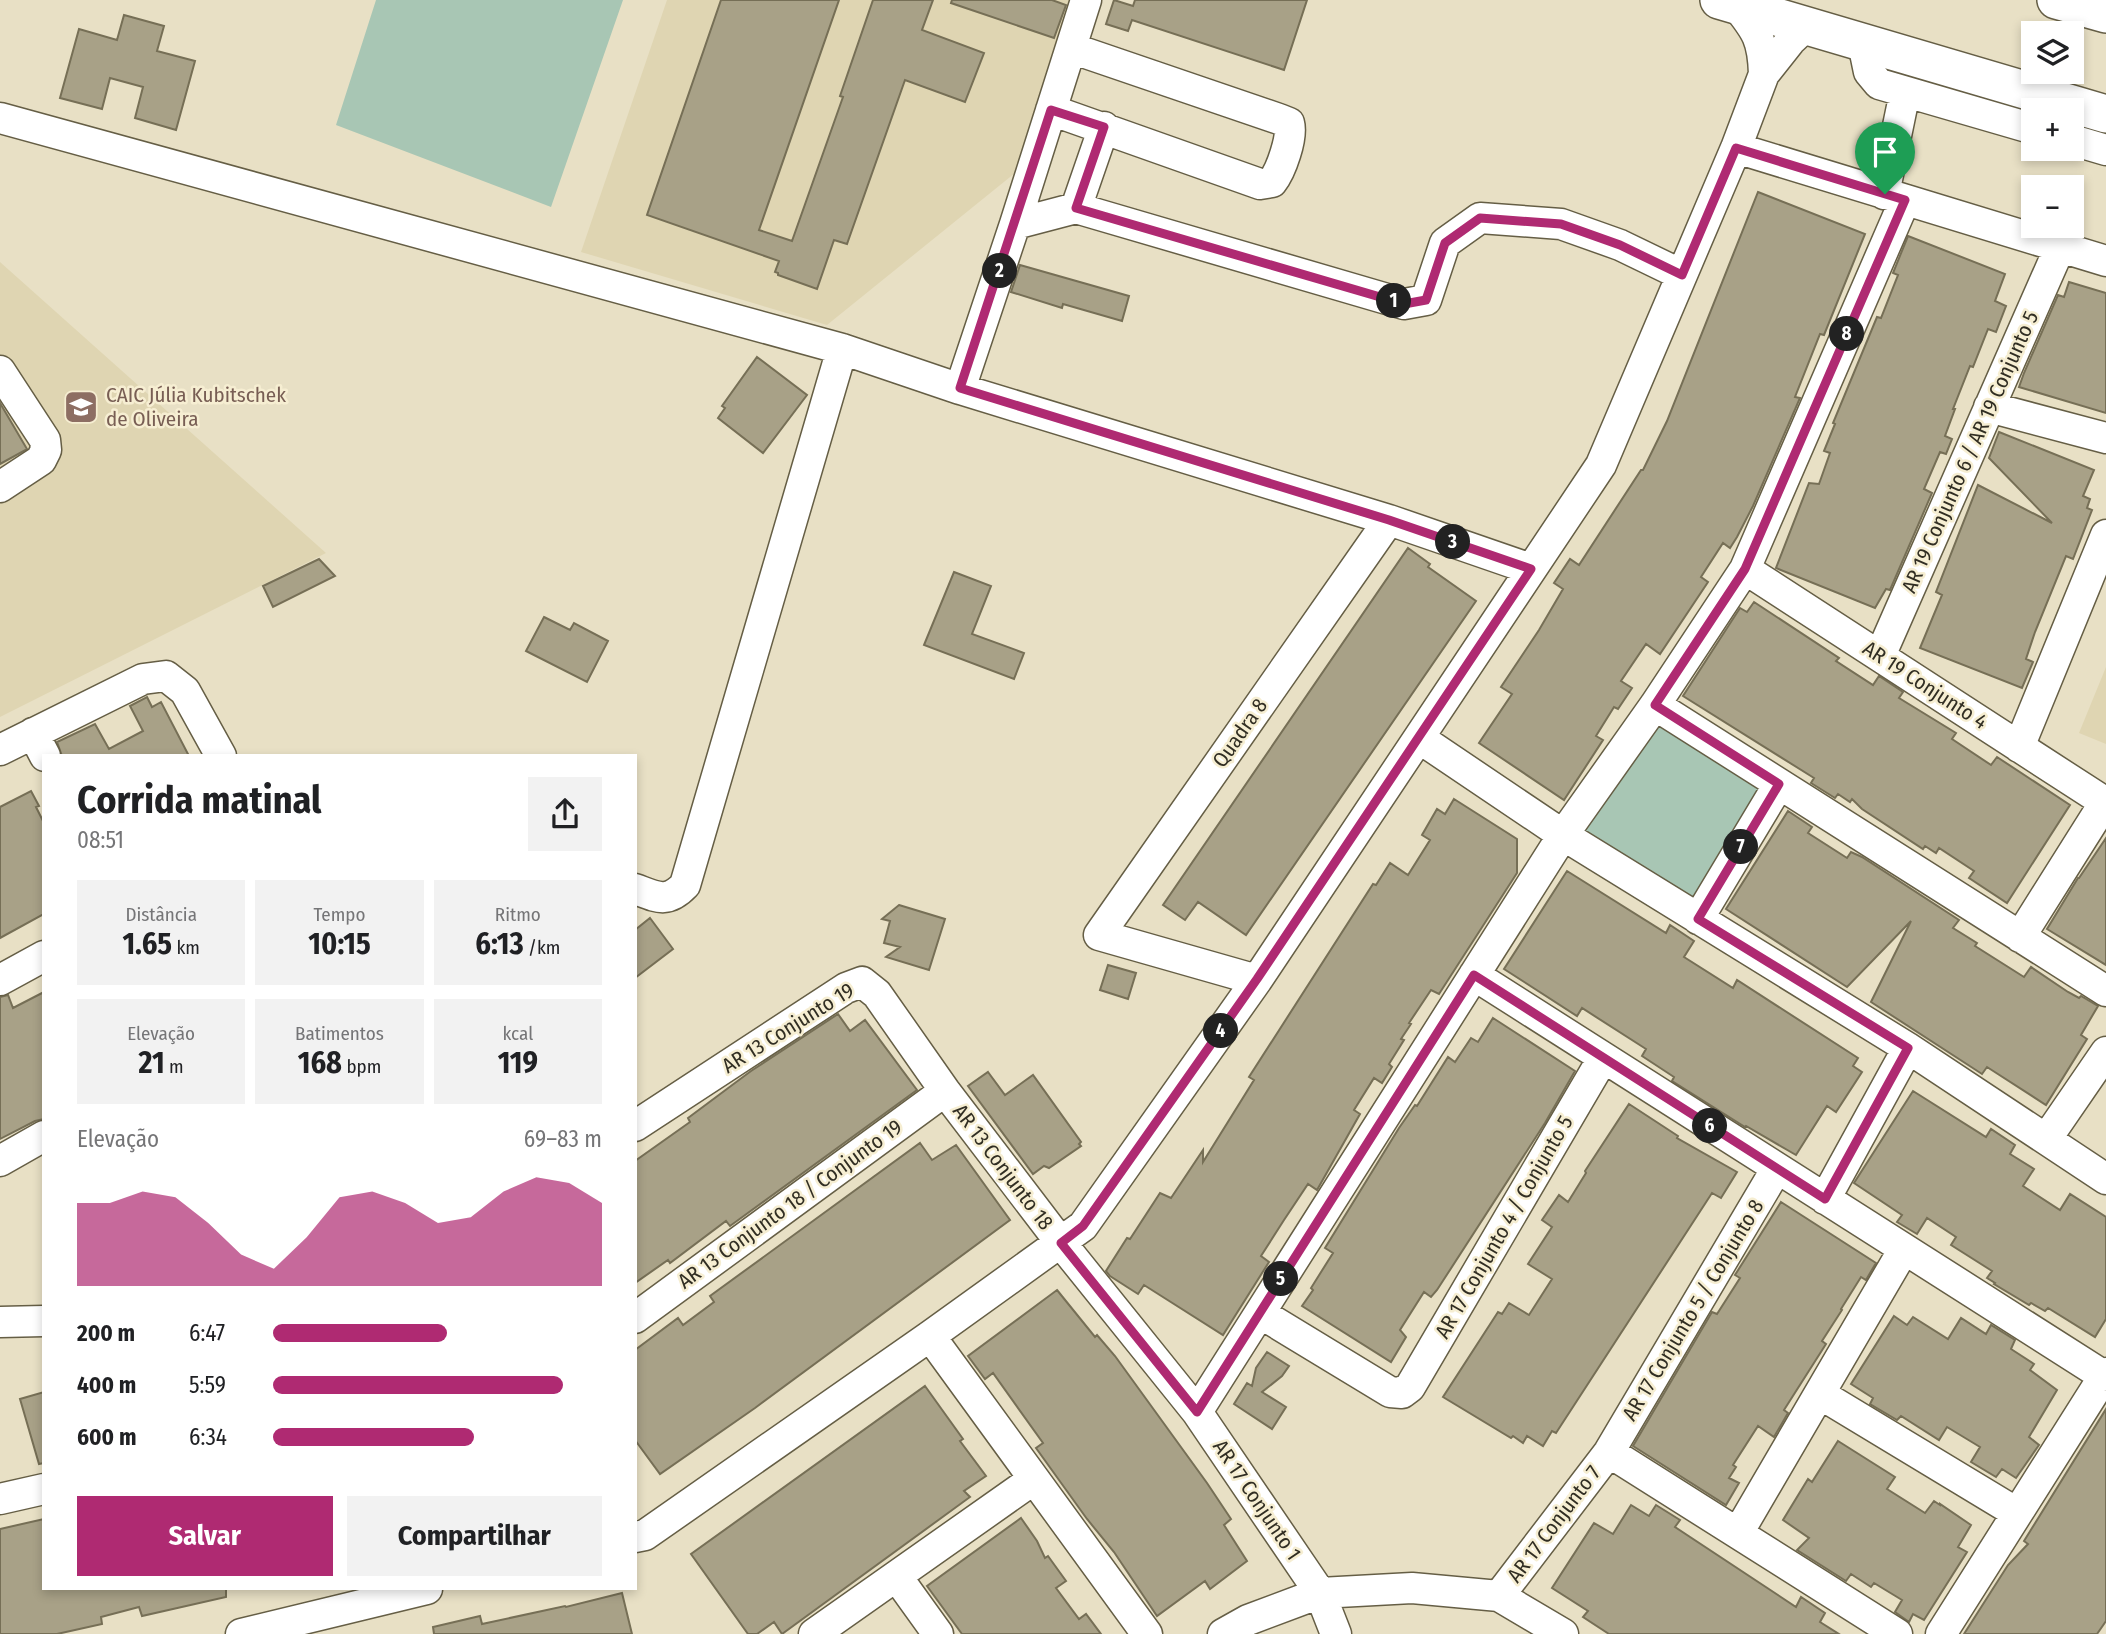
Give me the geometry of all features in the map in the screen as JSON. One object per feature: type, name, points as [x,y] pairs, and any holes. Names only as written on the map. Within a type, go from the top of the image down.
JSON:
[{"type":"main road","points":[[2056,0],[2106,14]]},
{"type":"main road","points":[[1728,3],[2106,114]]},
{"type":"street","points":[[960,388],[1086,0]]},
{"type":"street","points":[[1728,3],[1755,29],[1760,41],[1764,74]]},
{"type":"street","points":[[638,1530],[930,1336],[1083,1226],[1257,979],[1601,465],[1736,148],[1764,74],[1806,26]]},
{"type":"street","points":[[1863,43],[1869,72],[1879,84],[2021,125]]},
{"type":"street","points":[[1051,110],[1260,184],[1272,182],[1277,176],[1291,132],[1289,123],[1071,48]]},
{"type":"street","points":[[1197,1412],[1563,835],[1655,705],[1745,569],[1895,197],[1905,92]]},
{"type":"street","points":[[0,118],[842,349],[1389,520],[1531,569]]},
{"type":"street","points":[[1076,208],[1104,127]]},
{"type":"street","points":[[2084,144],[2106,150]]},
{"type":"street","points":[[1736,148],[2106,261]]},
{"type":"street","points":[[1015,224],[1076,208],[1404,304],[1426,300],[1445,243],[1480,218],[1561,224],[1620,245],[1682,275]]},
{"type":"street","name":"AR 19 Conjunto 6 / AR 19 Conjunto 5","points":[[1880,656],[2060,247]]},
{"type":"street","points":[[637,890],[662,898],[676,895],[685,885],[842,349]]},
{"type":"street","points":[[0,371],[45,440],[46,450],[41,460],[0,487]]},
{"type":"street","points":[[1989,407],[2106,438]]},
{"type":"street","name":"Quadra 8","points":[[1257,979],[1099,935],[1389,520]]},
{"type":"street","points":[[2019,747],[2106,535]]},
{"type":"street","name":"AR 19 Conjunto 4","points":[[1745,569],[2105,802]]},
{"type":"street","points":[[0,750],[39,745],[143,679],[166,676],[185,691],[220,754]]},
{"type":"street","points":[[1655,705],[2106,991]]},
{"type":"street","points":[[1419,738],[1563,835],[1908,1048],[2106,1179]]},
{"type":"street","points":[[1698,919],[1779,784]]},
{"type":"street","points":[[2020,937],[2105,802]]},
{"type":"street","points":[[0,980],[42,957]]},
{"type":"street","points":[[1474,975],[2105,1375],[1941,1634]]},
{"type":"street","name":"AR 13 Conjunto 19","points":[[637,1125],[846,988],[862,982],[877,994],[945,1091]]},
{"type":"street","points":[[1825,1199],[1908,1048]]},
{"type":"street","points":[[2047,1139],[2106,1052]]},
{"type":"street","name":"AR 17 Conjunto 4 / Conjunto 5","points":[[1260,1313],[1390,1392],[1402,1393],[1410,1387],[1603,1058]]},
{"type":"street","name":"AR 13 Conjunto 18","points":[[945,1091],[1061,1243]]},
{"type":"street","name":"AR 13 Conjunto 18 / Conjunto 19","points":[[637,1317],[945,1091]]},
{"type":"street","points":[[0,1161],[42,1137]]},
{"type":"street","name":"AR 17 Conjunto 5 / Conjunto 8","points":[[1609,1451],[1777,1168]]},
{"type":"street","name":"AR 17 Conjunto 1","points":[[1061,1243],[1197,1412],[1320,1593],[1336,1634]]},
{"type":"street","points":[[1738,1533],[1904,1249]]},
{"type":"street","points":[[0,1322],[42,1321]]},
{"type":"street","points":[[930,1336],[1147,1634]]},
{"type":"street","points":[[1820,1394],[2017,1513]]},
{"type":"street","points":[[1609,1451],[1897,1634]]},
{"type":"street","name":"AR 17 Conjunto 7","points":[[1499,1596],[1609,1451]]},
{"type":"street","points":[[814,1634],[1034,1479]]},
{"type":"street","points":[[0,1499],[42,1489]]},
{"type":"street","points":[[897,1577],[938,1634]]},
{"type":"street","points":[[1223,1634],[1248,1620],[1320,1593],[1412,1588],[1499,1596],[1563,1634]]},
{"type":"street","points":[[242,1634],[423,1590]]},
{"type":"shaded area","points":[[667,0],[1071,0],[1015,173],[827,325],[581,252]]},
{"type":"shaded area","name":"CAIC Júlia Kubitschek de Oliveira","points":[[0,262],[326,553],[0,717]]},
{"type":"shaded area","points":[[2106,667],[2106,744],[2079,733]]},
{"type":"green space","points":[[376,0],[623,0],[551,207],[336,125]]},
{"type":"green space","points":[[1660,726],[1759,785],[1759,790],[1695,898],[1690,899],[1584,832],[1585,823],[1654,727]]},
{"type":"building","points":[[721,0],[839,0],[759,230],[792,241],[843,97],[840,96],[873,0],[933,0],[922,30],[984,53],[965,102],[905,80],[847,244],[834,240],[817,289],[778,275],[775,272],[779,261],[647,215]]},
{"type":"building","points":[[952,0],[1052,0],[1066,5],[1054,38],[951,3]]},
{"type":"building","points":[[1114,0],[1133,6],[1135,0],[1307,0],[1284,70],[1132,20],[1128,31],[1106,24]]},
{"type":"building","points":[[124,15],[164,26],[157,51],[195,61],[176,130],[135,118],[143,87],[110,78],[102,109],[60,98],[79,29],[117,40]]},
{"type":"building","points":[[1758,192],[1865,234],[1824,335],[1820,334],[1795,397],[1800,398],[1737,537],[1730,548],[1723,543],[1701,577],[1708,582],[1660,654],[1646,644],[1621,681],[1632,688],[1618,709],[1614,707],[1596,736],[1603,740],[1564,800],[1479,743],[1512,694],[1501,687],[1563,589],[1554,583],[1570,559],[1579,565],[1643,470],[1667,421]]},
{"type":"building","points":[[1908,236],[2005,274],[1995,301],[2006,306],[1996,332],[1988,329],[1973,367],[1970,366],[1945,436],[1952,439],[1946,454],[1940,452],[1924,489],[1932,493],[1890,590],[1886,589],[1875,608],[1776,568],[1809,483],[1819,484],[1830,453],[1824,451],[1835,424],[1833,423],[1877,317],[1881,318],[1898,275],[1893,273]]},
{"type":"building","points":[[1020,265],[1129,296],[1122,321],[1063,304],[1062,308],[1011,292]]},
{"type":"building","points":[[2069,282],[2106,293],[2106,413],[2019,387],[2058,295],[2064,297]]},
{"type":"building","points":[[757,357],[807,395],[763,453],[718,418],[725,408],[722,406]]},
{"type":"building","points":[[0,403],[27,449],[0,464]]},
{"type":"building","points":[[1999,432],[2094,470],[2083,496],[2090,499],[2087,508],[2092,510],[2073,559],[2066,556],[2035,632],[2026,659],[2033,662],[2022,688],[1920,648],[1942,595],[1936,592],[1978,485],[2052,523],[1989,458]]},
{"type":"building","points":[[1408,548],[1430,564],[1428,567],[1476,601],[1246,935],[1198,902],[1185,920],[1163,905]]},
{"type":"building","points":[[319,559],[335,576],[273,607],[263,586]]},
{"type":"building","points":[[954,572],[991,586],[972,634],[1024,653],[1014,679],[924,645]]},
{"type":"building","points":[[1754,602],[1839,658],[1836,661],[1873,685],[1879,676],[1903,692],[1899,698],[1956,733],[1952,739],[1991,765],[1997,757],[2070,805],[2007,903],[1969,878],[1974,871],[1939,848],[1936,853],[1925,846],[1923,849],[1862,809],[1852,799],[1850,802],[1838,794],[1835,798],[1811,783],[1814,778],[1683,696],[1740,608],[1747,612]]},
{"type":"building","points":[[544,617],[570,630],[574,623],[608,641],[587,682],[526,651]]},
{"type":"building","points":[[147,697],[152,707],[161,702],[188,754],[61,754],[57,742],[95,724],[109,749],[143,731],[130,706]]},
{"type":"building","points":[[31,791],[39,806],[36,807],[42,819],[42,915],[0,938],[0,807]]},
{"type":"building","points":[[1454,799],[1517,839],[1517,873],[1439,994],[1431,990],[1409,1023],[1411,1024],[1401,1039],[1404,1040],[1389,1064],[1392,1067],[1382,1083],[1374,1078],[1354,1110],[1360,1114],[1317,1190],[1308,1184],[1284,1220],[1261,1256],[1269,1262],[1223,1335],[1144,1285],[1138,1294],[1110,1276],[1106,1271],[1160,1193],[1171,1198],[1203,1150],[1203,1162],[1254,1080],[1249,1077],[1373,884],[1376,885],[1390,863],[1408,875],[1430,840],[1422,835],[1437,809],[1445,814]]},
{"type":"building","points":[[1788,811],[1812,827],[1808,833],[1847,858],[1851,852],[1862,857],[1959,920],[1953,928],[1977,943],[1975,946],[2024,977],[2031,967],[2068,992],[2098,1006],[2081,1035],[2087,1039],[2046,1105],[1987,1067],[1982,1074],[1871,1002],[1911,921],[1847,987],[1726,909]]},
{"type":"building","points":[[2106,838],[2106,965],[2047,929]]},
{"type":"building","points":[[1567,871],[1666,933],[1670,925],[1694,941],[1684,957],[1733,988],[1737,980],[1858,1058],[1853,1066],[1862,1072],[1836,1112],[1827,1106],[1796,1155],[1672,1081],[1674,1077],[1642,1056],[1646,1049],[1582,1008],[1577,1016],[1504,969]]},
{"type":"building","points":[[899,905],[945,919],[929,970],[886,957],[900,947],[884,943],[890,921],[882,919]]},
{"type":"building","points":[[650,918],[673,949],[637,976],[637,928]]},
{"type":"building","points":[[1108,965],[1136,973],[1128,999],[1100,990]]},
{"type":"building","points":[[42,993],[42,1119],[0,1139],[0,997],[8,995],[13,1008]]},
{"type":"building","points":[[838,1014],[850,1031],[865,1020],[917,1090],[730,1226],[726,1221],[670,1263],[668,1260],[637,1282],[637,1160],[690,1122],[688,1118],[751,1071]]},
{"type":"building","points":[[1493,1018],[1575,1071],[1545,1123],[1437,1290],[1431,1297],[1424,1292],[1400,1330],[1406,1337],[1391,1362],[1302,1306],[1333,1253],[1325,1248],[1399,1128],[1415,1105],[1417,1106],[1448,1057],[1455,1062],[1471,1038],[1478,1042]]},
{"type":"building","points":[[988,1072],[1005,1095],[1033,1075],[1081,1142],[1081,1146],[1049,1168],[1044,1166],[1033,1174],[968,1086]]},
{"type":"building","points":[[1913,1091],[1986,1137],[1991,1129],[2015,1145],[2010,1154],[2034,1169],[2023,1186],[2060,1210],[2070,1194],[2106,1217],[2106,1319],[2095,1337],[2048,1308],[2045,1311],[2031,1303],[2029,1305],[1994,1284],[1987,1278],[1992,1271],[1951,1245],[1956,1237],[1927,1218],[1917,1234],[1897,1222],[1902,1215],[1854,1183]]},
{"type":"building","points":[[1629,1104],[1678,1136],[1677,1138],[1737,1172],[1721,1198],[1712,1193],[1556,1433],[1552,1431],[1543,1446],[1527,1436],[1523,1443],[1443,1397],[1498,1312],[1502,1314],[1509,1303],[1529,1315],[1552,1279],[1528,1264],[1552,1227],[1542,1220],[1559,1195],[1568,1202]]},
{"type":"building","points":[[920,1143],[932,1160],[956,1145],[1010,1220],[755,1408],[660,1474],[637,1443],[637,1349],[678,1318],[683,1325],[714,1302],[710,1296]]},
{"type":"building","points":[[1781,1202],[1876,1263],[1866,1280],[1861,1277],[1822,1341],[1826,1344],[1784,1410],[1788,1413],[1774,1437],[1758,1426],[1733,1465],[1736,1467],[1729,1478],[1739,1483],[1726,1505],[1633,1446],[1712,1312],[1717,1314],[1740,1278],[1735,1275]]},
{"type":"building","points":[[1057,1290],[1095,1337],[1097,1335],[1115,1356],[1207,1483],[1231,1519],[1224,1525],[1247,1561],[1210,1589],[1205,1581],[1157,1616],[1114,1552],[1036,1448],[1043,1443],[993,1373],[985,1379],[968,1356]]},
{"type":"building","points":[[1894,1316],[1907,1325],[1913,1317],[1948,1339],[1961,1318],[1986,1334],[1991,1325],[2015,1340],[2011,1349],[2034,1364],[2030,1370],[2057,1390],[2029,1437],[2039,1445],[2016,1478],[2002,1469],[1996,1477],[1971,1462],[1980,1447],[1947,1427],[1939,1440],[1901,1416],[1897,1420],[1870,1404],[1873,1398],[1851,1384]]},
{"type":"building","points":[[1267,1352],[1289,1366],[1282,1376],[1262,1392],[1286,1407],[1272,1429],[1234,1404],[1247,1383],[1252,1386],[1256,1368]]},
{"type":"building","points":[[925,1386],[986,1476],[964,1491],[970,1497],[782,1634],[774,1622],[757,1634],[748,1634],[691,1554]]},
{"type":"building","points":[[42,1393],[42,1463],[39,1464],[20,1399]]},
{"type":"building","points":[[2106,1409],[2106,1621],[2097,1634],[1964,1634],[2008,1565],[2028,1544],[2024,1541]]},
{"type":"building","points":[[1838,1441],[1895,1477],[1887,1489],[1925,1513],[1934,1501],[1971,1525],[1958,1547],[1967,1552],[1924,1620],[1913,1614],[1909,1622],[1895,1612],[1902,1600],[1874,1583],[1871,1587],[1851,1574],[1846,1581],[1797,1550],[1809,1538],[1783,1520],[1808,1479],[1812,1482]]},
{"type":"building","points":[[1631,1505],[1649,1516],[1656,1505],[1680,1520],[1675,1527],[1796,1607],[1801,1597],[1825,1613],[1820,1622],[1839,1634],[1609,1634],[1583,1617],[1588,1611],[1552,1588],[1594,1523],[1613,1534]]},
{"type":"building","points":[[1021,1518],[1045,1558],[1048,1556],[1066,1581],[1056,1588],[1079,1619],[1086,1614],[1101,1634],[962,1634],[927,1586]]},
{"type":"building","points":[[42,1519],[42,1590],[226,1590],[226,1597],[142,1616],[139,1607],[101,1617],[102,1624],[57,1634],[0,1634],[0,1529]]},
{"type":"building","points":[[622,1593],[632,1634],[434,1634],[433,1627],[480,1616],[482,1624]]},
{"type":"place","name":"CAIC Júlia Kubitschek de Oliveira","points":[[81,407]]},
{"type":"route","points":[[1051,110],[1104,127],[1076,208],[1404,304],[1426,300],[1445,243],[1480,218],[1561,224],[1620,245],[1682,275],[1736,148],[1885,194],[1905,200],[1745,569],[1655,705],[1779,784],[1698,919],[1908,1048],[1825,1199],[1474,975],[1197,1412],[1061,1243],[1083,1226],[1257,979],[1531,569],[1389,520],[960,388],[1051,110]]}]
